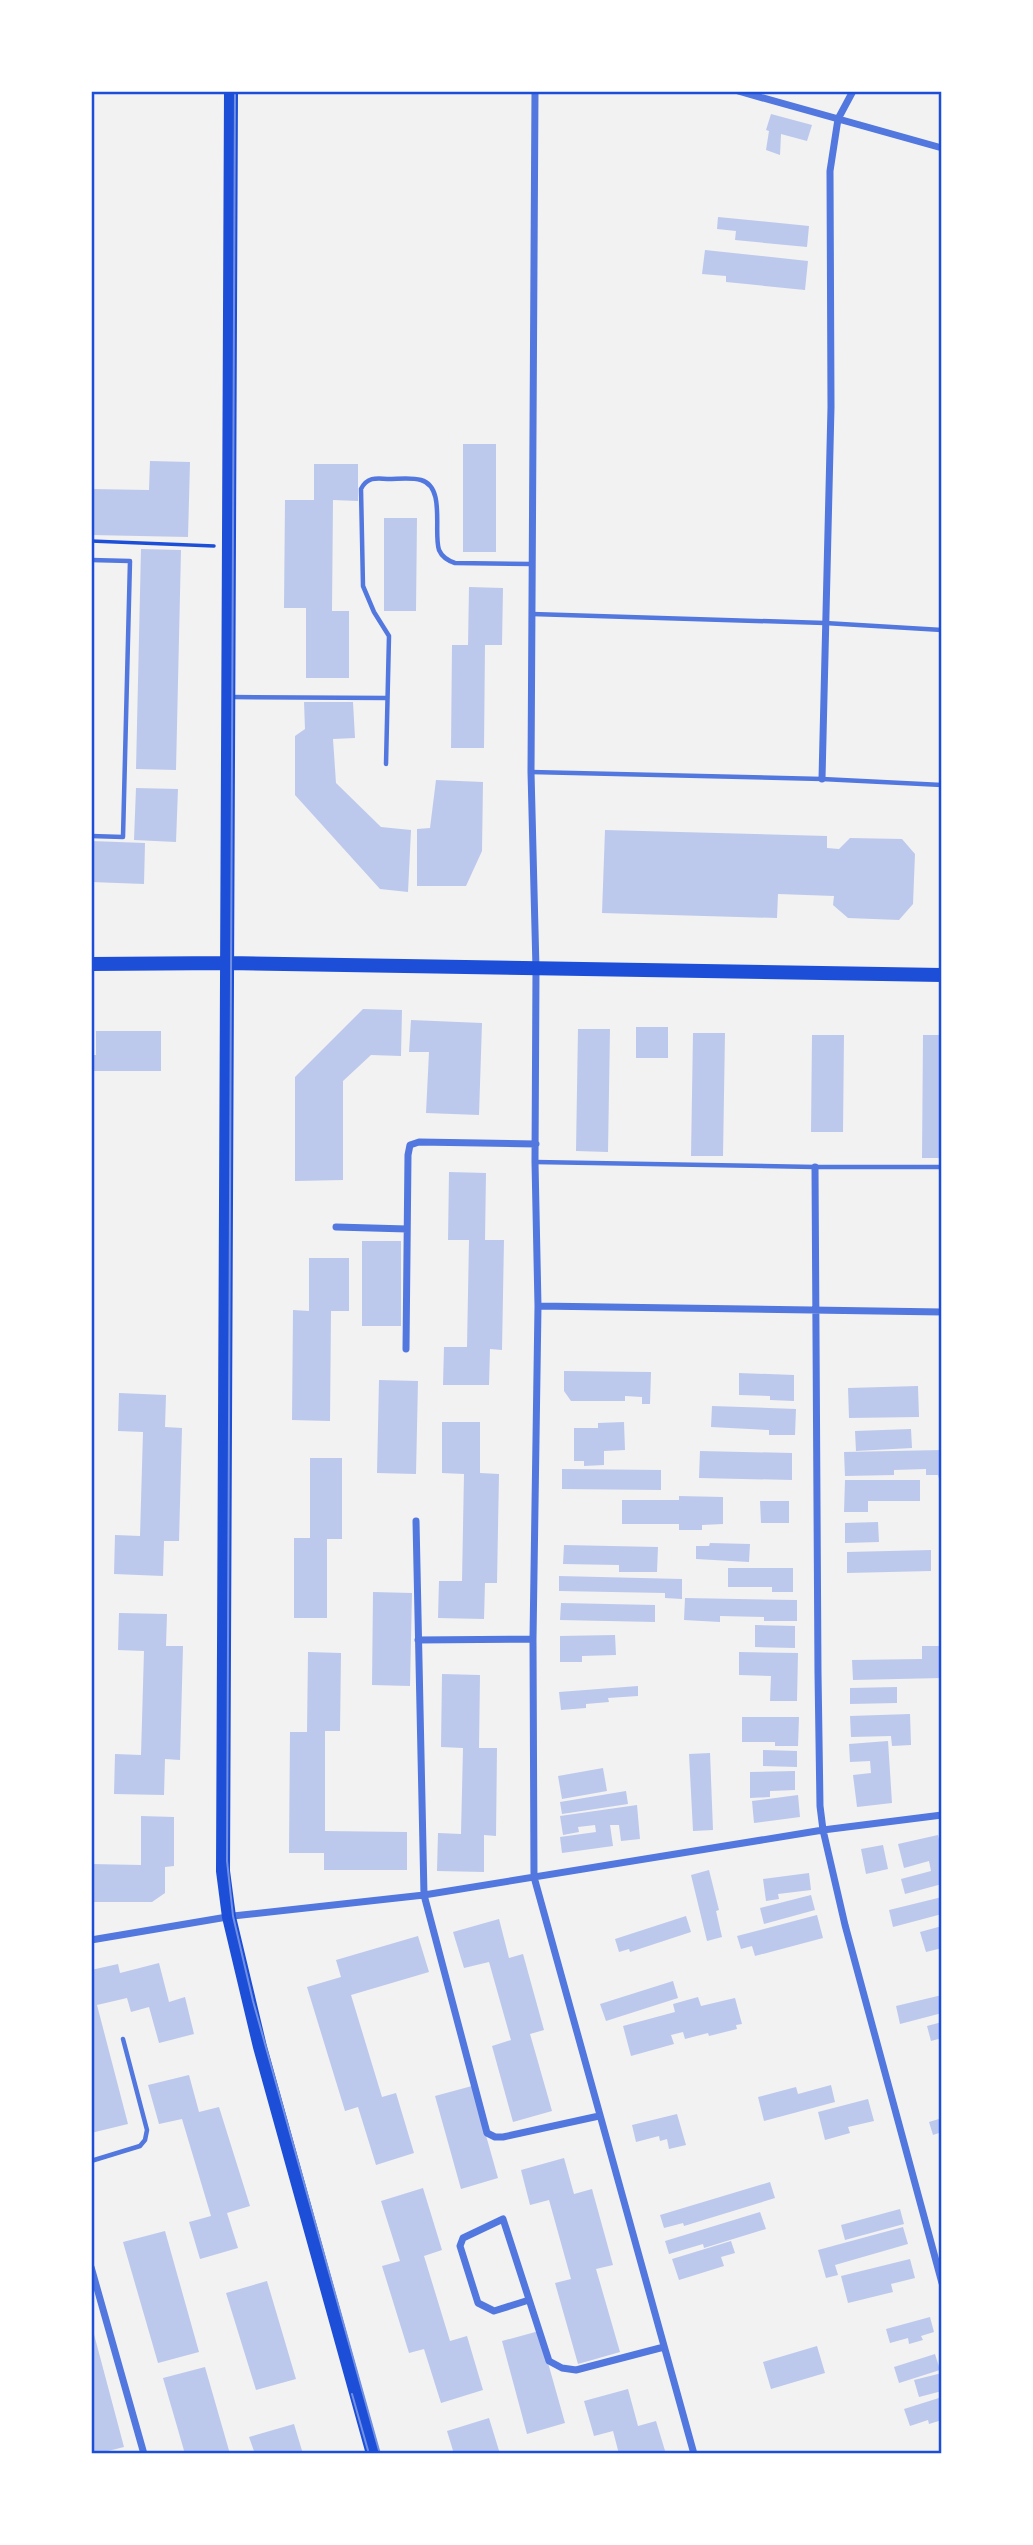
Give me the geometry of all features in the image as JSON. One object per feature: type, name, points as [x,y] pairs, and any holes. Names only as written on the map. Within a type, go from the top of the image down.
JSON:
[{"type":"main road","points":[[231,91],[223,1871],[229,1917],[260,2047],[373,2454]]},
{"type":"main road","points":[[91,964],[228,963],[942,975]]},
{"type":"street","points":[[535,91],[531,772],[536,969],[535,1162],[538,1306],[533,1639],[534,1877],[694,2454]]},
{"type":"street","points":[[738,91],[942,148]]},
{"type":"street","points":[[822,779],[831,407],[830,171],[838,119],[853,91]]},
{"type":"street","points":[[406,1349],[410,1145],[419,1142],[536,1144]]},
{"type":"street","points":[[815,1167],[820,1806],[842,1913],[942,2283]]},
{"type":"street","points":[[336,1227],[407,1229]]},
{"type":"street","points":[[538,1306],[942,1312]]},
{"type":"street","points":[[416,1521],[424,1895],[487,2133],[503,2137],[600,2116]]},
{"type":"street","points":[[418,1640],[533,1639]]},
{"type":"street","points":[[91,1940],[229,1917],[424,1895],[823,1830],[942,1815]]},
{"type":"street","points":[[529,2300],[494,2311],[478,2303],[460,2246],[463,2238],[503,2219],[549,2361],[562,2368],[576,2370],[664,2347]]},
{"type":"street","points":[[91,2267],[144,2454]]},
{"type":"lane","points":[[386,764],[388,636],[363,586],[361,489],[365,482],[374,478],[423,480],[431,487],[437,501],[439,551],[447,560],[455,563],[533,564]]},
{"type":"lane","points":[[91,559],[130,561],[123,837],[91,836]]},
{"type":"lane","points":[[533,614],[825,623],[942,630]]},
{"type":"lane","points":[[229,696],[387,698]]},
{"type":"lane","points":[[531,772],[822,779],[942,785]]},
{"type":"lane","points":[[535,1162],[942,1167]]},
{"type":"lane","points":[[91,2161],[140,2146],[148,2130],[123,2039]]},
{"type":"path","points":[[91,541],[230,546]]},
{"type":"building","points":[[771,114],[812,125],[807,141],[781,134],[780,155],[766,150],[769,131],[766,130]]},
{"type":"building","points":[[718,217],[809,226],[807,247],[735,240],[736,231],[717,229]]},
{"type":"building","points":[[705,250],[808,261],[805,290],[726,282],[726,276],[702,274]]},
{"type":"building","points":[[463,444],[496,444],[496,552],[463,552]]},
{"type":"building","points":[[150,461],[190,462],[188,537],[91,535],[91,489],[149,490]]},
{"type":"building","points":[[314,464],[358,464],[358,501],[333,500],[332,611],[349,611],[349,678],[306,678],[306,608],[284,608],[285,500],[314,500]]},
{"type":"building","points":[[384,518],[417,518],[416,611],[384,611]]},
{"type":"building","points":[[141,549],[181,550],[176,770],[136,769]]},
{"type":"building","points":[[469,587],[503,588],[502,645],[485,645],[484,748],[451,748],[452,645],[468,645]]},
{"type":"building","points":[[304,702],[353,702],[355,738],[333,739],[336,783],[381,827],[411,830],[408,892],[380,889],[295,795],[295,736],[305,729]]},
{"type":"building","points":[[436,780],[483,782],[482,851],[466,886],[417,886],[417,829],[430,828]]},
{"type":"building","points":[[136,788],[178,789],[176,842],[134,840]]},
{"type":"building","points":[[605,830],[827,836],[827,848],[839,849],[850,838],[902,839],[915,854],[913,904],[899,920],[848,918],[833,905],[834,896],[778,894],[777,918],[602,913]]},
{"type":"building","points":[[91,841],[145,843],[144,884],[91,882]]},
{"type":"building","points":[[363,1009],[402,1010],[401,1056],[371,1055],[343,1081],[343,1180],[295,1181],[295,1077]]},
{"type":"building","points":[[411,1020],[482,1023],[479,1115],[426,1113],[429,1052],[409,1052]]},
{"type":"building","points":[[636,1027],[668,1027],[668,1058],[636,1058]]},
{"type":"building","points":[[578,1029],[610,1029],[608,1152],[576,1151]]},
{"type":"building","points":[[96,1031],[161,1031],[161,1071],[91,1071],[91,1055],[96,1055]]},
{"type":"building","points":[[693,1033],[725,1033],[723,1156],[691,1156]]},
{"type":"building","points":[[812,1035],[844,1035],[843,1132],[811,1132]]},
{"type":"building","points":[[923,1035],[942,1035],[942,1158],[922,1158]]},
{"type":"building","points":[[449,1172],[486,1173],[485,1240],[504,1240],[502,1350],[490,1349],[489,1385],[443,1385],[444,1347],[467,1347],[469,1240],[448,1240]]},
{"type":"building","points":[[362,1241],[401,1241],[401,1326],[362,1326]]},
{"type":"building","points":[[309,1258],[349,1258],[349,1311],[331,1311],[330,1421],[292,1420],[293,1310],[309,1311]]},
{"type":"building","points":[[564,1371],[651,1372],[650,1404],[642,1404],[642,1397],[625,1396],[625,1401],[571,1401],[564,1391]]},
{"type":"building","points":[[739,1373],[794,1375],[794,1401],[770,1400],[770,1396],[739,1395]]},
{"type":"building","points":[[379,1380],[418,1381],[416,1474],[377,1473]]},
{"type":"building","points":[[918,1386],[919,1417],[849,1418],[848,1388]]},
{"type":"building","points":[[119,1393],[166,1395],[165,1427],[182,1428],[179,1541],[164,1541],[163,1576],[114,1574],[115,1535],[140,1536],[143,1432],[118,1431]]},
{"type":"building","points":[[712,1406],[796,1409],[795,1435],[769,1435],[769,1430],[711,1427]]},
{"type":"building","points":[[442,1422],[480,1422],[480,1473],[499,1474],[497,1583],[485,1583],[484,1619],[438,1618],[439,1581],[462,1581],[464,1474],[442,1473]]},
{"type":"building","points":[[624,1422],[625,1450],[604,1451],[604,1465],[584,1466],[584,1461],[574,1461],[574,1428],[598,1428],[598,1423]]},
{"type":"building","points":[[911,1429],[912,1448],[856,1451],[855,1431]]},
{"type":"building","points":[[942,1450],[942,1478],[939,1479],[938,1475],[926,1475],[926,1469],[894,1470],[894,1475],[845,1476],[844,1452]]},
{"type":"building","points":[[700,1451],[792,1453],[792,1480],[699,1478]]},
{"type":"building","points":[[310,1458],[342,1458],[342,1539],[327,1539],[327,1618],[294,1618],[294,1538],[310,1538]]},
{"type":"building","points":[[562,1469],[661,1470],[661,1490],[562,1489]]},
{"type":"building","points":[[845,1480],[920,1480],[920,1501],[868,1501],[868,1512],[844,1512]]},
{"type":"building","points":[[679,1496],[723,1497],[723,1524],[702,1525],[702,1530],[679,1530],[679,1524],[622,1524],[622,1500],[679,1500]]},
{"type":"building","points":[[760,1501],[789,1501],[789,1523],[761,1523]]},
{"type":"building","points":[[878,1522],[879,1542],[845,1543],[845,1523]]},
{"type":"building","points":[[710,1543],[750,1544],[749,1562],[696,1559],[696,1546],[709,1546]]},
{"type":"building","points":[[564,1545],[658,1547],[657,1572],[619,1572],[619,1565],[563,1564]]},
{"type":"building","points":[[931,1550],[931,1571],[847,1573],[847,1552]]},
{"type":"building","points":[[728,1568],[793,1568],[793,1592],[772,1592],[772,1587],[728,1587]]},
{"type":"building","points":[[559,1576],[682,1579],[682,1599],[665,1598],[665,1593],[559,1591]]},
{"type":"building","points":[[373,1592],[412,1593],[410,1686],[372,1685]]},
{"type":"building","points":[[685,1598],[797,1600],[797,1621],[764,1621],[764,1617],[720,1616],[720,1622],[684,1620]]},
{"type":"building","points":[[561,1603],[655,1605],[655,1622],[560,1620]]},
{"type":"building","points":[[119,1613],[167,1614],[166,1646],[183,1646],[180,1760],[165,1759],[164,1795],[114,1794],[115,1754],[141,1755],[144,1651],[118,1650]]},
{"type":"building","points":[[755,1625],[795,1626],[795,1648],[755,1647]]},
{"type":"building","points":[[615,1635],[616,1655],[582,1656],[582,1662],[560,1662],[560,1636]]},
{"type":"building","points":[[922,1646],[942,1646],[942,1678],[853,1680],[852,1660],[922,1659]]},
{"type":"building","points":[[308,1652],[341,1653],[340,1731],[325,1731],[325,1831],[407,1832],[407,1870],[324,1870],[324,1853],[289,1853],[290,1732],[307,1732]]},
{"type":"building","points":[[739,1652],[798,1653],[797,1701],[770,1701],[771,1676],[739,1675]]},
{"type":"building","points":[[442,1674],[480,1675],[479,1748],[497,1748],[496,1836],[484,1835],[484,1872],[437,1871],[438,1833],[461,1834],[463,1748],[441,1747]]},
{"type":"building","points":[[638,1686],[638,1696],[608,1698],[609,1702],[586,1704],[586,1708],[561,1710],[559,1692]]},
{"type":"building","points":[[897,1687],[897,1703],[850,1704],[850,1688]]},
{"type":"building","points":[[910,1714],[911,1745],[892,1746],[891,1736],[851,1737],[850,1716]]},
{"type":"building","points":[[742,1717],[799,1717],[798,1746],[775,1746],[775,1742],[742,1742]]},
{"type":"building","points":[[888,1741],[892,1803],[857,1807],[853,1775],[871,1773],[870,1761],[850,1762],[849,1744]]},
{"type":"building","points":[[763,1750],[797,1751],[797,1767],[763,1766]]},
{"type":"building","points":[[710,1753],[713,1830],[693,1831],[689,1754]]},
{"type":"building","points":[[603,1768],[607,1791],[562,1799],[558,1776]]},
{"type":"building","points":[[795,1771],[795,1790],[770,1791],[770,1797],[750,1798],[750,1772]]},
{"type":"building","points":[[626,1791],[628,1804],[562,1814],[560,1802]]},
{"type":"building","points":[[798,1795],[800,1817],[754,1823],[752,1801]]},
{"type":"building","points":[[637,1805],[640,1839],[621,1841],[619,1825],[610,1825],[613,1846],[562,1853],[560,1837],[596,1832],[595,1825],[578,1827],[579,1832],[563,1835],[560,1816]]},
{"type":"building","points":[[141,1816],[174,1817],[174,1866],[165,1867],[165,1893],[152,1902],[91,1902],[91,1864],[141,1865]]},
{"type":"building","points":[[938,1835],[942,1852],[942,1884],[905,1894],[901,1879],[931,1871],[929,1861],[904,1868],[898,1844]]},
{"type":"building","points":[[883,1845],[888,1869],[866,1874],[861,1849]]},
{"type":"building","points":[[709,1870],[719,1910],[716,1911],[722,1937],[707,1941],[691,1875]]},
{"type":"building","points":[[809,1873],[811,1890],[778,1894],[779,1899],[766,1901],[763,1879]]},
{"type":"building","points":[[811,1895],[815,1910],[764,1924],[760,1908]]},
{"type":"building","points":[[942,1897],[942,1914],[893,1927],[889,1910]]},
{"type":"building","points":[[817,1915],[823,1938],[755,1956],[752,1946],[741,1949],[737,1936]]},
{"type":"building","points":[[686,1916],[691,1932],[630,1952],[629,1949],[619,1952],[615,1939]]},
{"type":"building","points":[[499,1919],[509,1958],[523,1954],[544,2030],[530,2034],[552,2111],[513,2122],[492,2046],[511,2040],[489,1962],[464,1968],[453,1932]]},
{"type":"building","points":[[942,1926],[942,1948],[926,1952],[920,1932]]},
{"type":"building","points":[[418,1936],[429,1972],[351,1995],[382,2097],[396,2093],[414,2153],[376,2165],[358,2107],[345,2111],[307,1987],[341,1977],[336,1960]]},
{"type":"building","points":[[159,1963],[169,2002],[185,1997],[194,2034],[159,2043],[149,2007],[131,2012],[127,1998],[97,2005],[128,2124],[91,2133],[91,1970],[118,1964],[120,1973]]},
{"type":"building","points":[[673,1981],[678,1998],[606,2021],[600,2004]]},
{"type":"building","points":[[942,1995],[942,2013],[900,2024],[896,2006]]},
{"type":"building","points":[[698,1997],[701,2006],[735,1998],[742,2024],[736,2025],[737,2029],[709,2036],[708,2033],[685,2039],[683,2032],[671,2035],[674,2044],[631,2056],[623,2026],[675,2012],[673,2004]]},
{"type":"building","points":[[942,2022],[942,2038],[931,2041],[927,2026]]},
{"type":"building","points":[[189,2075],[199,2112],[219,2107],[250,2206],[227,2213],[238,2248],[200,2259],[189,2222],[211,2216],[182,2119],[159,2124],[148,2085]]},
{"type":"building","points":[[831,2085],[835,2102],[764,2121],[758,2097],[796,2087],[798,2094]]},
{"type":"building","points":[[472,2086],[498,2178],[461,2189],[435,2096]]},
{"type":"building","points":[[868,2099],[874,2121],[848,2127],[850,2133],[825,2140],[818,2112]]},
{"type":"building","points":[[677,2114],[686,2145],[669,2149],[667,2139],[660,2141],[659,2136],[636,2142],[632,2125]]},
{"type":"building","points":[[942,2118],[942,2132],[933,2135],[929,2122]]},
{"type":"building","points":[[564,2158],[574,2194],[592,2189],[613,2265],[596,2269],[620,2352],[578,2364],[555,2283],[571,2279],[549,2200],[530,2205],[521,2170]]},
{"type":"building","points":[[770,2182],[775,2198],[684,2226],[683,2223],[664,2228],[660,2215]]},
{"type":"building","points":[[423,2188],[442,2250],[424,2256],[450,2341],[467,2336],[483,2390],[441,2403],[424,2349],[409,2353],[382,2266],[400,2261],[381,2201]]},
{"type":"building","points":[[900,2209],[904,2224],[845,2240],[841,2225]]},
{"type":"building","points":[[760,2212],[766,2229],[704,2248],[703,2244],[669,2254],[665,2241]]},
{"type":"building","points":[[903,2227],[908,2244],[835,2265],[838,2275],[826,2278],[818,2250]]},
{"type":"building","points":[[165,2231],[199,2352],[158,2363],[123,2242]]},
{"type":"building","points":[[731,2241],[735,2253],[721,2257],[724,2266],[679,2280],[672,2259]]},
{"type":"building","points":[[910,2259],[915,2278],[891,2284],[893,2292],[848,2303],[841,2276]]},
{"type":"building","points":[[267,2281],[296,2379],[256,2390],[226,2293]]},
{"type":"building","points":[[930,2317],[934,2332],[921,2336],[923,2340],[909,2344],[908,2338],[890,2343],[886,2329]]},
{"type":"building","points":[[91,2323],[124,2447],[96,2454],[91,2454]]},
{"type":"building","points":[[539,2331],[565,2423],[527,2434],[502,2341]]},
{"type":"building","points":[[817,2346],[825,2373],[771,2389],[763,2362]]},
{"type":"building","points":[[935,2354],[940,2370],[899,2383],[894,2367]]},
{"type":"building","points":[[205,2367],[230,2454],[185,2454],[163,2378]]},
{"type":"building","points":[[942,2373],[942,2391],[919,2397],[914,2380]]},
{"type":"building","points":[[628,2389],[638,2426],[656,2421],[666,2454],[619,2454],[613,2431],[594,2436],[584,2401]]},
{"type":"building","points":[[942,2397],[942,2420],[929,2424],[928,2420],[910,2426],[904,2409]]},
{"type":"building","points":[[489,2418],[500,2454],[454,2454],[447,2431]]},
{"type":"building","points":[[294,2424],[303,2454],[255,2454],[249,2437]]},
{"type":"tram line","points":[[235,91],[227,1861],[233,1916],[253,2001],[380,2454]]},
{"type":"tram line","points":[[352,2394],[369,2454]]}]
